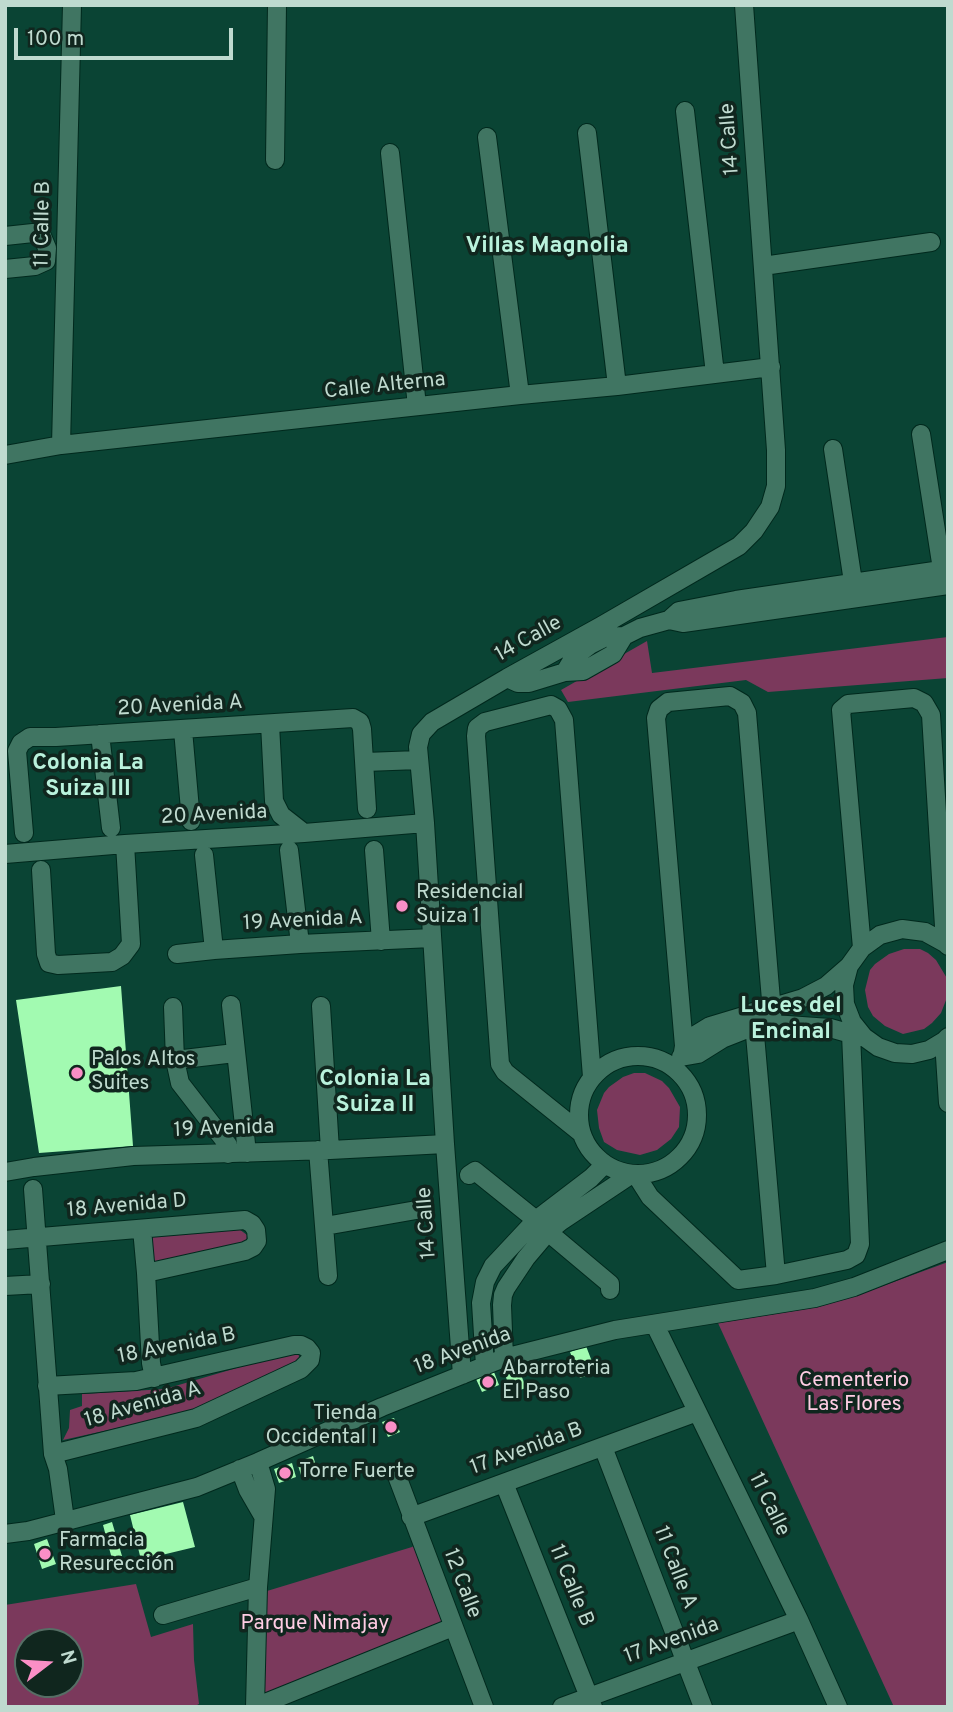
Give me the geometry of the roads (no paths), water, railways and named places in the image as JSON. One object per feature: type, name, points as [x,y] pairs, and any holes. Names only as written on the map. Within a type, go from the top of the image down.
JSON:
[{"type":"street","name":"11 Calle B","points":[[61,444],[72,5]]},
{"type":"street","points":[[275,160],[277,5]]},
{"type":"street","name":"14 Calle","points":[[462,1375],[418,747],[421,734],[432,722],[739,546],[754,531],[770,507],[776,486],[776,450],[744,5]]},
{"type":"street","points":[[685,111],[715,374]]},
{"type":"street","points":[[587,132],[617,386]]},
{"type":"street","points":[[487,137],[520,395]]},
{"type":"street","points":[[390,153],[417,406]]},
{"type":"street","points":[[5,236],[33,233],[42,236],[47,248],[46,261],[35,266],[5,269]]},
{"type":"street","points":[[763,266],[931,242]]},
{"type":"street","name":"Calle Alterna","points":[[5,454],[61,444],[617,386],[771,367]]},
{"type":"street","points":[[921,434],[946,577]]},
{"type":"street","points":[[833,449],[853,582]]},
{"type":"street","points":[[737,608],[946,577]]},
{"type":"street","points":[[507,678],[518,683],[529,683],[565,672],[583,671],[613,654],[624,636],[640,628],[669,620],[683,624],[737,608],[853,582],[946,577]]},
{"type":"street","points":[[776,1275],[763,1017],[747,713],[742,703],[730,696],[667,702],[659,709],[656,718],[679,1057],[685,1080],[694,1097],[697,1116],[694,1134],[685,1151],[671,1164],[654,1172],[634,1175],[604,1165],[589,1149],[581,1133],[579,1113],[582,1094],[592,1077],[603,1067],[630,1056],[659,1060],[679,1057],[692,1037],[710,1026],[763,1017],[803,998],[826,986],[849,966],[862,948],[880,934],[902,929],[925,932],[946,944]]},
{"type":"street","points":[[862,948],[841,710],[848,704],[915,698],[924,703],[931,715],[946,944]]},
{"type":"street","points":[[581,1133],[505,1072],[500,1064],[476,736],[477,728],[485,722],[551,705],[558,709],[564,720],[592,1077]]},
{"type":"street","name":"20 Avenida A","points":[[24,833],[17,751],[21,743],[30,737],[353,718],[360,722],[362,729],[365,762]]},
{"type":"street","points":[[270,724],[274,801],[281,815],[304,833]]},
{"type":"street","points":[[183,730],[191,821]]},
{"type":"street","points":[[100,734],[111,828]]},
{"type":"street","points":[[367,809],[365,762],[419,760]]},
{"type":"street","name":"20 Avenida","points":[[5,854],[425,823]]},
{"type":"street","points":[[41,870],[46,954],[50,963],[58,965],[112,962],[122,956],[131,944],[125,844]]},
{"type":"street","points":[[289,850],[300,944]]},
{"type":"street","points":[[374,850],[381,941]]},
{"type":"street","points":[[204,855],[214,950]]},
{"type":"street","name":"19 Avenida A","points":[[177,954],[300,944],[432,938]]},
{"type":"street","points":[[634,1175],[650,1197],[737,1280],[776,1275],[847,1260],[856,1255],[860,1244],[857,1036],[845,1004],[844,985],[849,966]]},
{"type":"street","points":[[231,1005],[247,1153]]},
{"type":"street","points":[[321,1006],[328,1276]]},
{"type":"street","points":[[173,1007],[175,1060],[180,1083],[228,1145],[228,1154]]},
{"type":"street","points":[[763,1017],[830,1028],[857,1036],[895,1053],[912,1054],[929,1050],[946,1039]]},
{"type":"street","points":[[946,1039],[948,1103]]},
{"type":"street","points":[[175,1060],[235,1054]]},
{"type":"street","name":"19 Avenida","points":[[5,1172],[132,1156],[445,1144]]},
{"type":"street","points":[[485,1366],[481,1303],[485,1282],[493,1266],[542,1226],[604,1165]]},
{"type":"street","points":[[469,1175],[475,1171],[610,1284],[610,1290]]},
{"type":"street","points":[[542,1226],[560,1222],[634,1175]]},
{"type":"street","points":[[33,1189],[53,1454],[49,1470],[50,1497],[60,1522]]},
{"type":"street","points":[[325,1226],[422,1209]]},
{"type":"street","name":"18 Avenida D","points":[[5,1240],[245,1220],[256,1230],[257,1241],[245,1251],[146,1273]]},
{"type":"street","points":[[504,1358],[502,1305],[506,1288],[526,1258],[542,1226]]},
{"type":"street","points":[[142,1229],[154,1378]]},
{"type":"street","name":"18 Avenida","points":[[5,1534],[197,1487],[504,1358],[601,1333],[815,1298],[854,1287],[948,1250]]},
{"type":"street","points":[[5,1286],[41,1283]]},
{"type":"street","points":[[481,1303],[502,1305]]},
{"type":"street","name":"11 Calle","points":[[655,1325],[799,1620],[838,1707]]},
{"type":"street","name":"18 Avenida B","points":[[47,1385],[136,1381],[294,1345],[307,1348],[310,1353]]},
{"type":"street","name":"18 Avenida A","points":[[53,1454],[196,1418],[301,1369],[310,1360],[310,1353]]},
{"type":"street","name":"17 Avenida B","points":[[411,1517],[697,1412]]},
{"type":"street","name":"11 Calle A","points":[[603,1447],[703,1707]]},
{"type":"street","points":[[258,1462],[266,1489],[258,1587],[255,1707],[453,1627]]},
{"type":"street","points":[[240,1469],[263,1516]]},
{"type":"street","name":"12 Calle","points":[[397,1476],[484,1707]]},
{"type":"street","name":"11 Calle B","points":[[504,1483],[591,1702]]},
{"type":"street","points":[[163,1615],[258,1587]]},
{"type":"street","name":"17 Avenida","points":[[562,1707],[591,1702],[685,1662],[799,1620]]},
{"type":"place","name":"Residencial Suiza 1","points":[[402,906]]},
{"type":"place","name":"Palos Altos Suites","points":[[77,1073]]},
{"type":"place","name":"Abarroteria El Paso","points":[[488,1382]]},
{"type":"place","name":"Tienda Occidental I","points":[[391,1427]]},
{"type":"place","name":"Torre Fuerte","points":[[285,1473]]},
{"type":"place","name":"Farmacia Resurección","points":[[45,1554]]},
{"type":"district","name":"Villas Magnolia","points":[[547,247]]},
{"type":"district","name":"Colonia La Suiza III","points":[[88,777]]},
{"type":"district","name":"Luces del Encinal","points":[[791,1020]]},
{"type":"district","name":"Colonia La Suiza II","points":[[375,1093]]},
{"type":"park label","name":"Cementerio Las Flores","points":[[854,1394]]},
{"type":"park label","name":"Parque Nimajay","points":[[315,1625]]}]
